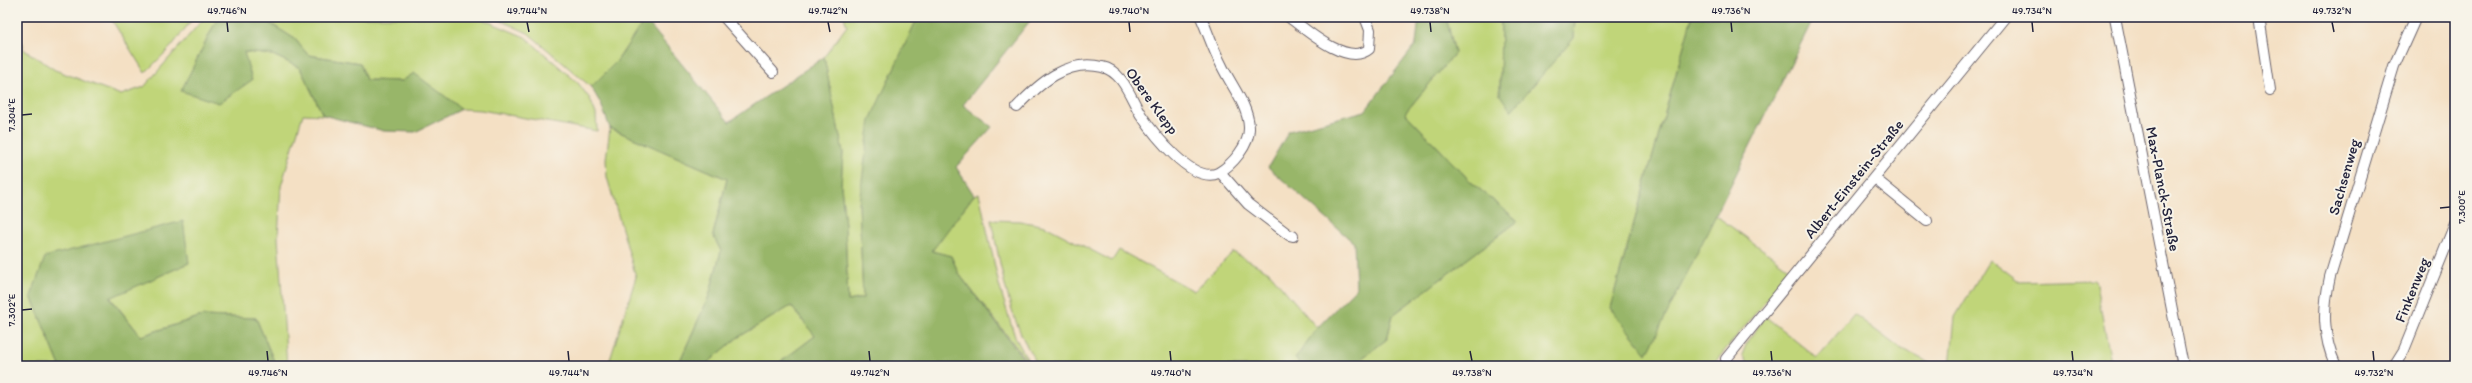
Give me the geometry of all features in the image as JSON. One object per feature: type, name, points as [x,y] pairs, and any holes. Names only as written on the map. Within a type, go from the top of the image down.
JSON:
[{"type":"street","points":[[724,17],[773,72]]},
{"type":"street","points":[[1201,17],[1220,64],[1243,107],[1249,128],[1244,148],[1220,172],[1248,204],[1289,236],[1294,236]]},
{"type":"street","points":[[1289,17],[1335,49],[1355,55],[1363,54],[1369,49],[1370,30],[1365,17]]},
{"type":"street","name":"Albert-Einstein-Straße","points":[[1726,359],[2005,17]]},
{"type":"street","name":"Max-Planck-Straße","points":[[2115,17],[2183,366]]},
{"type":"street","points":[[2260,17],[2270,90]]},
{"type":"street","name":"Sachsenweg","points":[[2336,366],[2329,351],[2324,325],[2324,304],[2330,277],[2394,66],[2416,17]]},
{"type":"street","name":"Obere Klepp","points":[[1017,107],[1043,82],[1061,71],[1085,65],[1103,67],[1111,70],[1119,79],[1155,134],[1186,166],[1199,173],[1211,176],[1220,172]]},
{"type":"street","points":[[1874,178],[1927,221]]},
{"type":"street","name":"Finkenweg","points":[[2394,366],[2404,350],[2455,224]]},
{"type":"green space","points":[[110,17],[194,17],[171,47],[145,73]]},
{"type":"green space","points":[[205,17],[218,17],[181,92],[244,52],[273,55],[300,68],[323,115],[303,114],[281,186],[278,238],[287,366],[276,366],[256,318],[202,316],[141,336],[110,297],[189,263],[31,296],[60,366],[17,366],[17,39],[23,43],[23,49],[55,70],[121,95],[144,87]]},
{"type":"green space","points":[[218,17],[260,17],[295,39],[308,55],[360,63],[366,80],[402,81],[414,73],[462,109],[415,132],[384,131],[323,115],[300,68],[273,55],[244,52],[252,80],[219,103],[181,91]]},
{"type":"green space","points":[[260,17],[477,17],[525,37],[578,83],[590,99],[596,114],[597,131],[481,110],[462,109],[414,74],[402,81],[366,80],[360,63],[308,55],[295,39]]},
{"type":"green space","points":[[493,17],[644,17],[645,19],[617,61],[591,87],[528,33]]},
{"type":"green space","points":[[844,17],[922,17],[915,23],[859,203],[863,298],[848,301],[845,225],[841,186],[843,152],[824,57],[847,26]]},
{"type":"green space","points":[[922,17],[1033,17],[963,105],[992,127],[956,167],[974,195],[932,251],[951,256],[959,274],[1029,366],[940,364],[937,366],[775,366],[815,336],[791,306],[737,338],[704,366],[679,363],[709,296],[721,251],[713,235],[727,179],[610,128],[601,104],[591,87],[617,61],[645,19],[729,122],[824,57],[843,152],[841,186],[845,225],[848,301],[863,298],[859,203],[870,120],[915,23]]},
{"type":"green space","points":[[1419,17],[1446,17],[1455,53],[1405,113],[1471,182],[1518,221],[1393,315],[1387,339],[1352,366],[1303,366],[1295,359],[1317,328],[1356,288],[1354,243],[1268,167],[1289,131],[1365,111],[1416,44]]},
{"type":"green space","points":[[1446,17],[1501,17],[1500,95],[1574,38],[1575,17],[1692,17],[1610,308],[1647,353],[1715,215],[1791,270],[1712,366],[1352,366],[1387,339],[1393,315],[1518,221],[1471,182],[1405,113],[1455,53]]},
{"type":"green space","points":[[1501,17],[1575,17],[1574,38],[1511,111],[1500,95]]},
{"type":"green space","points":[[1692,17],[1814,17],[1647,354],[1610,308]]},
{"type":"green space","points":[[610,128],[727,179],[713,235],[721,251],[709,296],[679,363],[697,366],[608,366],[636,277],[607,177],[606,159]]},
{"type":"green space","points":[[979,193],[999,285],[1015,337],[1031,366],[959,274],[951,256],[931,251],[974,195]]},
{"type":"green space","points":[[991,220],[1020,221],[1045,226],[1112,261],[1119,250],[1194,291],[1233,252],[1269,272],[1317,328],[1295,359],[1303,366],[1039,366],[1020,332],[1014,315],[1003,277]]},
{"type":"green space","points":[[183,221],[189,263],[110,298],[141,336],[202,316],[256,318],[276,366],[60,366],[31,296],[45,257]]},
{"type":"green space","points":[[1990,259],[2020,282],[2095,280],[2112,366],[1950,366],[1955,317]]},
{"type":"green space","points":[[791,306],[815,336],[775,366],[704,366],[737,338]]},
{"type":"green space","points":[[1854,314],[1898,347],[1936,366],[1749,366],[1742,355],[1748,340],[1766,317],[1817,358]]}]
